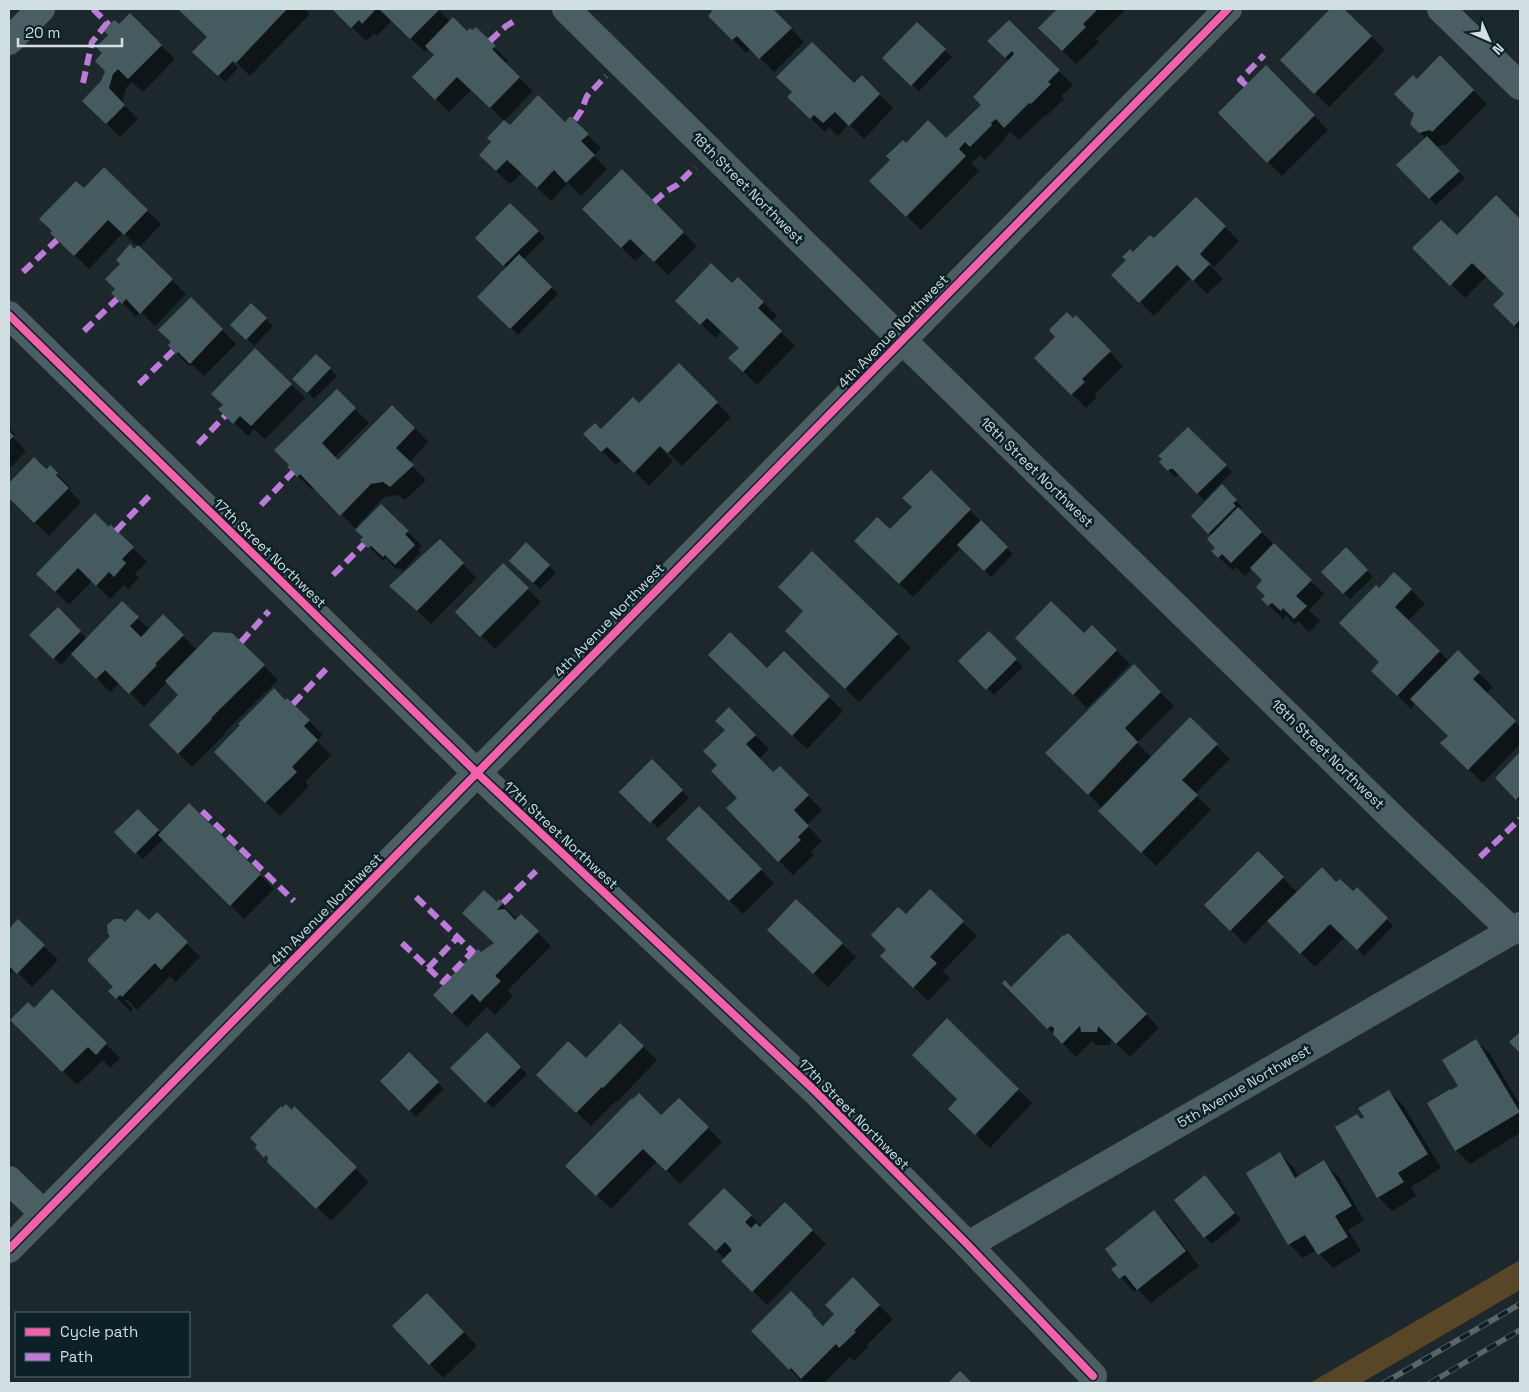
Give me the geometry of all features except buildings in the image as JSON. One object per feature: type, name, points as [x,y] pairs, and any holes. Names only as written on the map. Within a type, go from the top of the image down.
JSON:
[{"type":"street","points":[[9,41],[41,9]]},
{"type":"street","name":"18th Street Northwest","points":[[566,9],[902,340],[1397,822],[1516,928]]},
{"type":"street","name":"4th Avenue Northwest","points":[[9,1249],[1228,9]]},
{"type":"street","points":[[1441,9],[1520,86]]},
{"type":"street","name":"17th Street Northwest","points":[[9,315],[477,773],[813,1089],[968,1245],[1093,1376]]},
{"type":"street","name":"5th Avenue Northwest","points":[[968,1245],[1516,928]]},
{"type":"street","points":[[9,1180],[44,1214]]},
{"type":"shaded area","points":[[1520,1260],[1520,1290],[1361,1383],[1310,1383]]},
{"type":"railway","points":[[1384,1383],[1520,1304]]},
{"type":"railway","points":[[1430,1383],[1520,1330]]},
{"type":"marked path","points":[[93,9],[109,25]]},
{"type":"marked path","points":[[490,41],[506,26],[518,19]]},
{"type":"marked path","points":[[83,83],[92,42],[107,23]]},
{"type":"marked path","points":[[1246,85],[1240,80],[1264,55]]},
{"type":"marked path","points":[[575,120],[587,96],[606,76]]},
{"type":"marked path","points":[[654,202],[665,192],[677,185],[695,167]]},
{"type":"marked path","points":[[23,272],[57,240]]},
{"type":"marked path","points":[[84,331],[117,299]]},
{"type":"marked path","points":[[139,384],[173,351]]},
{"type":"marked path","points":[[198,444],[225,416]]},
{"type":"marked path","points":[[261,505],[293,472]]},
{"type":"marked path","points":[[116,531],[150,495]]},
{"type":"marked path","points":[[333,575],[364,544]]},
{"type":"marked path","points":[[241,642],[269,611]]},
{"type":"marked path","points":[[293,704],[327,668]]},
{"type":"marked path","points":[[202,811],[294,901]]},
{"type":"marked path","points":[[1480,857],[1520,819]]},
{"type":"marked path","points":[[503,903],[536,871]]},
{"type":"marked path","points":[[416,897],[474,953]]},
{"type":"marked path","points":[[428,968],[458,937]]},
{"type":"marked path","points":[[402,943],[443,982],[473,951]]},
{"type":"cycle path","points":[[9,1249],[1228,9]]},
{"type":"cycle path","points":[[9,315],[477,773],[813,1089],[968,1245],[1093,1376]]}]
